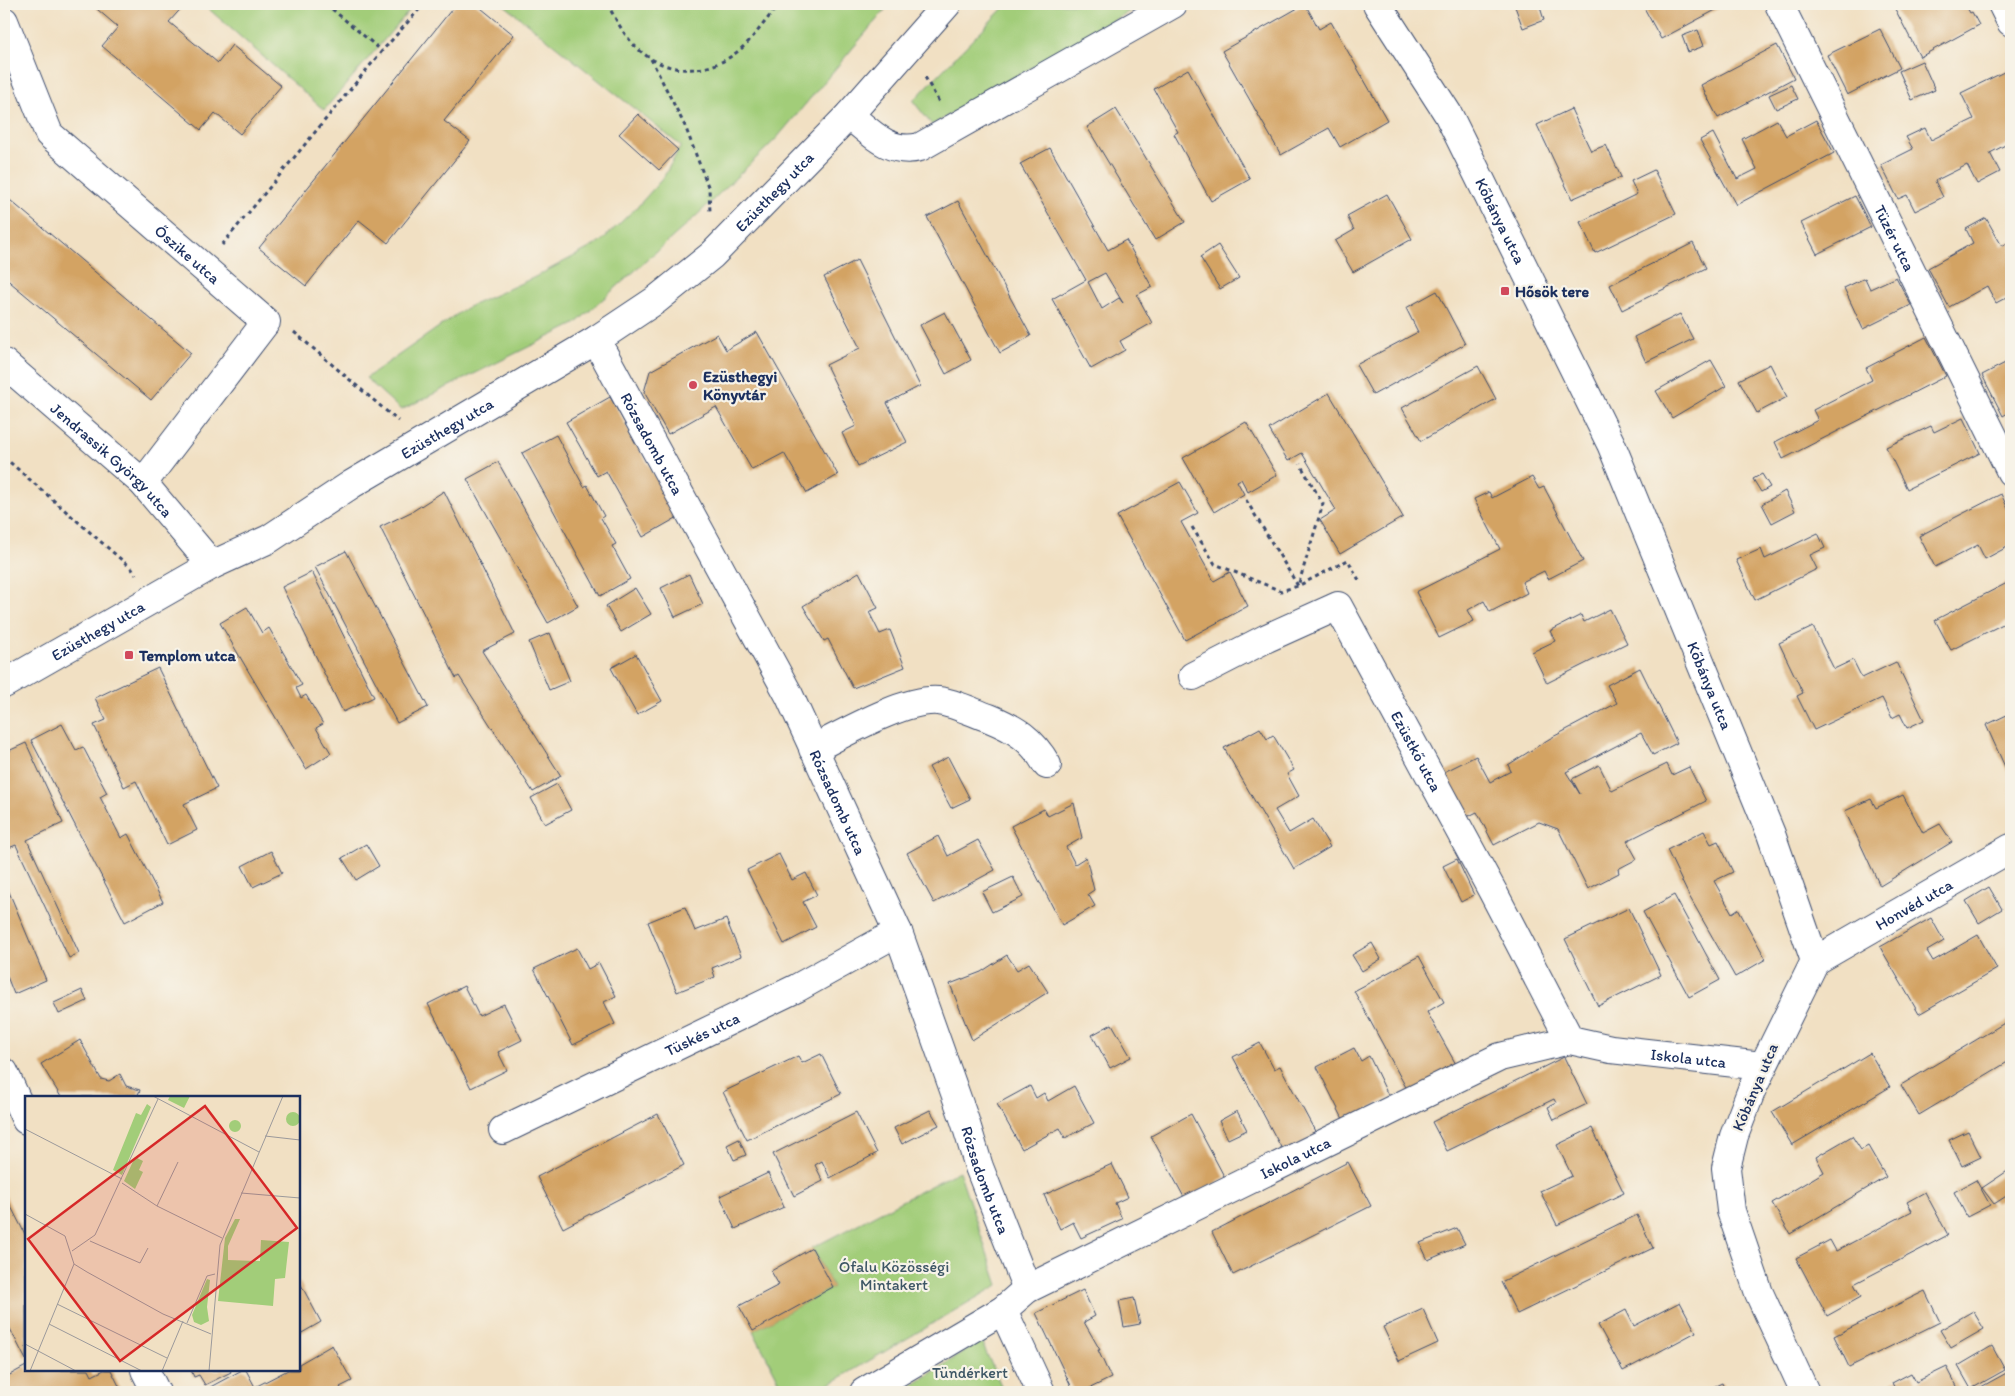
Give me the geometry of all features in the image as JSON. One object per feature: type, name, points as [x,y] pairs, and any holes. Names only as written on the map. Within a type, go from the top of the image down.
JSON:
[{"type":"street","name":"Ezüsthegy utca","points":[[4,684],[212,565],[269,539],[352,484],[596,340],[656,300],[712,255],[849,115],[947,4]]},
{"type":"street","points":[[849,115],[881,140],[894,147],[908,150],[920,147],[1172,4]]},
{"type":"street","name":"Kőbánya utca","points":[[1377,4],[1448,114],[1611,444],[1771,834],[1815,961],[1762,1066],[1734,1136],[1726,1168],[1731,1211],[1759,1293],[1805,1392]]},
{"type":"street","name":"Tüzér utca","points":[[1779,4],[2011,472]]},
{"type":"street","points":[[2002,4],[2011,22]]},
{"type":"street","name":"Őszike utca","points":[[4,21],[49,134],[266,322]]},
{"type":"street","points":[[143,483],[266,322]]},
{"type":"street","name":"Rózsadomb utca","points":[[596,340],[788,695],[898,932],[965,1121],[979,1167],[1026,1289]]},
{"type":"street","name":"Jendrassik György utca","points":[[4,363],[143,483],[212,565]]},
{"type":"street","name":"Ezüstkő utca","points":[[1193,676],[1267,638],[1338,606],[1493,892],[1570,1040]]},
{"type":"street","points":[[813,749],[859,725],[898,709],[937,701],[959,706],[1008,725],[1039,752],[1047,765]]},
{"type":"street","name":"Honvéd utca","points":[[1815,961],[2011,848]]},
{"type":"street","name":"Tüskés utca","points":[[503,1130],[797,988],[898,932]]},
{"type":"street","name":"Iskola utca","points":[[864,1392],[1003,1310],[1026,1289],[1500,1057],[1570,1040],[1611,1049],[1762,1066]]},
{"type":"street","points":[[4,1072],[25,1118]]},
{"type":"street","points":[[1003,1310],[1041,1392]]},
{"type":"street","points":[[146,1371],[156,1392]]},
{"type":"path","points":[[326,4],[382,51]]},
{"type":"path","points":[[204,267],[382,51],[424,4]]},
{"type":"path","points":[[607,4],[622,30],[650,58],[678,69],[694,70],[716,66],[734,54],[747,44],[780,4]]},
{"type":"path","points":[[909,49],[954,128]]},
{"type":"path","points":[[650,58],[685,126],[709,189],[712,255]]},
{"type":"path","points":[[266,322],[288,327],[402,424],[421,444]]},
{"type":"path","points":[[4,458],[132,569],[150,600]]},
{"type":"path","points":[[1298,586],[1323,504],[1300,464]]},
{"type":"path","points":[[1246,500],[1298,586]]},
{"type":"path","points":[[1192,527],[1215,564],[1281,591],[1298,586],[1348,560],[1361,583]]},
{"type":"green space","points":[[203,4],[415,4],[324,110]]},
{"type":"green space","points":[[503,4],[890,4],[776,139],[693,219],[575,324],[401,410],[366,378],[466,308],[535,277],[599,243],[639,205],[663,178],[681,146]]},
{"type":"green space","points":[[1007,4],[1142,4],[932,125],[913,101]]},
{"type":"green space","name":"Ófalu Közösségi Mintakert","points":[[959,1171],[998,1285],[816,1392],[785,1392],[753,1331],[833,1287],[812,1248]]},
{"type":"green space","name":"Tündérkert","points":[[981,1341],[1004,1392],[902,1392]]},
{"type":"building","points":[[91,4],[185,4],[169,22],[218,63],[232,45],[281,86],[240,134],[215,113],[201,130],[102,46],[118,27]]},
{"type":"building","points":[[456,4],[476,4],[514,35],[444,121],[470,141],[388,243],[359,220],[306,286],[259,248]]},
{"type":"building","points":[[1305,4],[1319,29],[1331,22],[1387,120],[1340,147],[1329,128],[1281,155],[1222,51]]},
{"type":"building","points":[[1514,4],[1539,4],[1544,20],[1523,28]]},
{"type":"building","points":[[1642,4],[1724,4],[1725,5],[1661,39]]},
{"type":"building","points":[[1904,4],[1965,4],[1979,25],[1920,57],[1895,9]]},
{"type":"building","points":[[1880,29],[1900,68],[1847,95],[1827,55]]},
{"type":"building","points":[[1698,30],[1704,46],[1688,52],[1682,36]]},
{"type":"building","points":[[1777,45],[1794,78],[1718,118],[1701,85]]},
{"type":"building","points":[[1922,61],[1935,90],[1912,100],[1899,71]]},
{"type":"building","points":[[1188,69],[1250,179],[1211,201],[1174,134],[1178,132],[1154,89]]},
{"type":"building","points":[[2008,70],[2011,75],[2011,142],[1990,153],[2000,172],[1977,184],[1967,165],[1935,181],[1943,197],[1915,211],[1907,195],[1898,199],[1881,165],[1913,149],[1906,137],[1925,128],[1931,140],[1974,119],[1961,93]]},
{"type":"building","points":[[1791,85],[1798,99],[1776,109],[1769,95]]},
{"type":"building","points":[[1116,109],[1185,222],[1155,240],[1087,127]]},
{"type":"building","points":[[1571,109],[1591,151],[1606,145],[1621,177],[1572,199],[1537,125]]},
{"type":"building","points":[[638,114],[678,150],[659,170],[619,134]]},
{"type":"building","points":[[1777,120],[1786,136],[1816,120],[1834,153],[1736,205],[1700,140],[1713,133],[1737,179],[1757,169],[1742,139]]},
{"type":"building","points":[[1050,148],[1108,250],[1126,240],[1152,287],[1137,295],[1152,323],[1120,341],[1125,350],[1091,369],[1052,299],[1086,280],[1020,164]],"holes":[[[1105,273],[1123,303],[1119,298],[1102,309],[1088,282]]]},
{"type":"building","points":[[1654,170],[1676,214],[1595,253],[1580,222],[1637,194],[1631,181]]},
{"type":"building","points":[[1387,194],[1412,239],[1353,272],[1335,241],[1354,230],[1347,216]]},
{"type":"building","points":[[4,195],[191,353],[151,400],[4,277]]},
{"type":"building","points":[[1855,196],[1871,227],[1817,254],[1801,223]]},
{"type":"building","points":[[958,201],[1031,336],[1000,353],[927,217]]},
{"type":"building","points":[[1986,218],[2002,246],[2011,241],[2011,295],[1996,303],[1987,286],[1949,307],[1928,268],[1973,243],[1966,229]]},
{"type":"building","points":[[1693,243],[1706,268],[1622,310],[1610,285]]},
{"type":"building","points":[[1218,245],[1239,278],[1220,289],[1200,257]]},
{"type":"building","points":[[857,260],[920,386],[887,403],[907,442],[858,466],[842,433],[856,426],[826,365],[860,348],[824,277]]},
{"type":"building","points":[[1896,277],[1911,305],[1863,329],[1844,288],[1865,278],[1870,289]]},
{"type":"building","points":[[1437,291],[1465,344],[1373,395],[1356,365],[1418,332],[1406,308]]},
{"type":"building","points":[[945,312],[971,360],[946,374],[920,325]]},
{"type":"building","points":[[1680,314],[1693,339],[1646,362],[1634,337]]},
{"type":"building","points":[[757,332],[838,475],[807,493],[784,453],[752,470],[716,407],[668,434],[644,392],[650,371],[717,334],[726,350]]},
{"type":"building","points":[[1926,337],[1946,376],[1783,459],[1775,442],[1818,420],[1813,410],[1872,380],[1866,368]]},
{"type":"building","points":[[1711,360],[1726,386],[1672,418],[1656,391]]},
{"type":"building","points":[[2011,360],[2011,411],[2003,416],[1982,375]]},
{"type":"building","points":[[1770,364],[1787,397],[1757,413],[1739,380]]},
{"type":"building","points":[[1478,366],[1496,399],[1421,441],[1402,408]]},
{"type":"building","points":[[1329,393],[1403,517],[1340,554],[1320,520],[1336,510],[1302,453],[1288,461],[1269,429]]},
{"type":"building","points":[[610,397],[678,517],[643,537],[606,471],[597,476],[566,422]]},
{"type":"building","points":[[1963,418],[1980,453],[1907,489],[1886,447],[1931,426],[1934,432]]},
{"type":"building","points":[[1246,422],[1277,475],[1248,492],[1241,479],[1237,481],[1244,494],[1214,512],[1183,458]]},
{"type":"building","points":[[556,435],[584,487],[587,485],[604,516],[601,518],[616,544],[612,546],[630,579],[600,596],[522,453]]},
{"type":"building","points":[[498,462],[578,606],[548,623],[467,479]]},
{"type":"building","points":[[1762,474],[1770,487],[1761,492],[1753,479]]},
{"type":"building","points":[[1532,477],[1539,489],[1544,487],[1583,561],[1548,579],[1544,571],[1522,582],[1527,593],[1490,612],[1484,601],[1468,610],[1474,621],[1439,638],[1416,592],[1500,549],[1474,499],[1489,492],[1492,498]]},
{"type":"building","points":[[1180,482],[1198,513],[1181,522],[1214,581],[1230,572],[1248,606],[1185,640],[1117,516]]},
{"type":"building","points":[[444,491],[515,634],[482,651],[561,776],[533,792],[459,676],[456,678],[380,527],[413,511]]},
{"type":"building","points":[[1785,491],[1795,511],[1772,523],[1762,504]]},
{"type":"building","points":[[2001,494],[2011,515],[2011,545],[1985,559],[1978,545],[1935,567],[1919,536]]},
{"type":"building","points":[[1818,533],[1825,548],[1810,555],[1817,569],[1755,600],[1736,560],[1761,549],[1765,559]]},
{"type":"building","points":[[346,551],[428,707],[397,723],[315,567]]},
{"type":"building","points":[[312,572],[374,697],[343,712],[282,587]]},
{"type":"building","points":[[859,572],[878,608],[869,612],[880,634],[890,630],[905,667],[853,688],[828,639],[824,641],[803,606]]},
{"type":"building","points":[[689,574],[703,604],[675,617],[661,588]]},
{"type":"building","points":[[2011,581],[2011,620],[1951,650],[1935,620]]},
{"type":"building","points":[[635,588],[651,614],[621,632],[606,606]]},
{"type":"building","points":[[247,607],[262,633],[269,628],[302,685],[296,688],[301,698],[306,695],[323,724],[316,728],[331,753],[306,769],[220,623]]},
{"type":"building","points":[[1610,609],[1627,643],[1547,683],[1532,652],[1555,641],[1550,631],[1581,615],[1584,622]]},
{"type":"building","points":[[1813,627],[1834,669],[1853,660],[1862,678],[1896,662],[1924,720],[1907,728],[1900,714],[1892,718],[1882,698],[1814,730],[1797,696],[1803,693],[1779,643]]},
{"type":"building","points":[[550,633],[570,681],[549,690],[529,642]]},
{"type":"building","points":[[636,654],[662,701],[637,715],[611,668]]},
{"type":"building","points":[[158,668],[217,788],[184,804],[197,830],[167,845],[136,781],[124,787],[94,725],[106,720],[95,698]]},
{"type":"building","points":[[1640,668],[1677,743],[1653,755],[1641,733],[1566,772],[1580,794],[1572,779],[1599,765],[1612,791],[1667,764],[1672,775],[1689,767],[1706,801],[1627,841],[1637,859],[1618,869],[1619,873],[1588,889],[1558,829],[1539,822],[1494,845],[1477,812],[1467,817],[1444,772],[1476,756],[1490,782],[1511,771],[1508,765],[1549,739],[1617,703],[1607,685]]},
{"type":"building","points":[[2011,713],[2011,780],[1986,725]]},
{"type":"building","points":[[62,724],[76,750],[83,747],[107,793],[100,797],[121,838],[128,834],[163,902],[125,922],[31,740]]},
{"type":"building","points":[[1260,728],[1267,739],[1273,735],[1294,770],[1287,774],[1299,796],[1275,810],[1289,833],[1313,819],[1330,847],[1294,869],[1224,748]]},
{"type":"building","points":[[26,743],[63,823],[27,840],[79,953],[69,958],[16,845],[4,850],[4,803],[8,801],[4,792],[4,753]]},
{"type":"building","points":[[948,757],[970,799],[951,808],[929,767]]},
{"type":"building","points":[[557,784],[571,810],[545,824],[531,798]]},
{"type":"building","points":[[1903,795],[1923,833],[1940,824],[1952,842],[1880,886],[1845,811],[1871,799],[1876,808]]},
{"type":"building","points":[[1074,803],[1082,838],[1066,847],[1075,864],[1086,857],[1094,890],[1088,894],[1095,906],[1062,925],[1011,826],[1044,809],[1048,816]]},
{"type":"building","points":[[1704,831],[1711,844],[1718,841],[1733,872],[1714,881],[1732,913],[1738,909],[1766,959],[1735,977],[1688,894],[1667,850]]},
{"type":"building","points":[[938,836],[948,856],[978,840],[995,870],[934,903],[907,853]]},
{"type":"building","points":[[366,844],[379,866],[356,880],[342,858]]},
{"type":"building","points":[[271,851],[282,873],[253,887],[242,866]]},
{"type":"building","points":[[779,854],[792,880],[806,873],[817,895],[803,902],[816,927],[784,944],[747,870]]},
{"type":"building","points":[[1457,859],[1474,895],[1461,902],[1443,866]]},
{"type":"building","points":[[1013,877],[1023,897],[992,912],[982,892]]},
{"type":"building","points":[[4,880],[46,980],[14,994],[4,969]]},
{"type":"building","points":[[1989,887],[2002,909],[1979,923],[1966,901]]},
{"type":"building","points":[[1674,895],[1720,980],[1689,997],[1643,912]]},
{"type":"building","points":[[685,907],[695,931],[726,919],[741,956],[712,968],[715,977],[677,992],[648,922]]},
{"type":"building","points":[[1629,908],[1661,975],[1598,1006],[1565,939]]},
{"type":"building","points":[[1931,918],[1944,941],[1927,951],[1933,961],[1978,935],[1997,969],[1919,1014],[1880,947]]},
{"type":"building","points":[[1372,943],[1381,959],[1362,971],[1352,955]]},
{"type":"building","points":[[577,948],[588,969],[599,963],[616,996],[604,1002],[615,1024],[573,1045],[534,969]]},
{"type":"building","points":[[1007,955],[1017,970],[1029,963],[1048,992],[972,1040],[950,984],[981,972]]},
{"type":"building","points":[[1419,956],[1444,1002],[1427,1012],[1458,1068],[1409,1093],[1354,991]]},
{"type":"building","points":[[464,986],[479,1016],[504,1004],[522,1040],[498,1052],[507,1070],[471,1088],[428,1004]]},
{"type":"building","points":[[82,990],[87,1001],[59,1014],[54,1003]]},
{"type":"building","points":[[2011,1019],[2011,1060],[1919,1115],[1901,1085]]},
{"type":"building","points":[[1112,1024],[1131,1057],[1110,1068],[1092,1035]]},
{"type":"building","points":[[80,1040],[101,1079],[109,1081],[120,1074],[126,1086],[140,1090],[137,1096],[60,1096],[41,1064]]},
{"type":"building","points":[[1260,1043],[1274,1069],[1280,1066],[1317,1135],[1284,1153],[1233,1057]]},
{"type":"building","points":[[1354,1048],[1361,1061],[1369,1056],[1389,1097],[1345,1123],[1317,1067]]},
{"type":"building","points":[[1870,1053],[1890,1087],[1792,1145],[1772,1112]]},
{"type":"building","points":[[821,1054],[841,1094],[747,1140],[723,1092],[798,1056],[802,1063]]},
{"type":"building","points":[[1564,1057],[1587,1104],[1554,1120],[1548,1107],[1556,1103],[1554,1099],[1447,1151],[1432,1122]]},
{"type":"building","points":[[1030,1086],[1036,1098],[1044,1093],[1048,1101],[1074,1086],[1094,1123],[1065,1138],[1060,1128],[1022,1149],[997,1104]]},
{"type":"building","points":[[930,1110],[939,1125],[902,1144],[894,1128]]},
{"type":"building","points":[[1237,1111],[1247,1130],[1228,1139],[1219,1121]]},
{"type":"building","points":[[856,1112],[877,1153],[830,1178],[822,1161],[815,1165],[823,1181],[794,1196],[773,1154]]},
{"type":"building","points":[[658,1114],[684,1165],[563,1228],[537,1177]]},
{"type":"building","points":[[1191,1114],[1225,1178],[1185,1199],[1151,1136]]},
{"type":"building","points":[[1592,1128],[1624,1193],[1557,1225],[1540,1191],[1572,1176],[1557,1145]]},
{"type":"building","points":[[1968,1131],[1981,1157],[1962,1166],[1949,1140]]},
{"type":"building","points":[[1852,1136],[1861,1150],[1868,1146],[1886,1177],[1790,1234],[1772,1203],[1824,1172],[1816,1157]]},
{"type":"building","points":[[739,1139],[746,1155],[734,1160],[727,1145]]},
{"type":"building","points":[[1348,1162],[1371,1206],[1233,1275],[1212,1232]]},
{"type":"building","points":[[1112,1164],[1128,1197],[1115,1203],[1122,1219],[1081,1238],[1073,1222],[1060,1229],[1044,1195]]},
{"type":"building","points":[[2009,1170],[2011,1173],[2011,1193],[1994,1204],[1982,1188]]},
{"type":"building","points":[[768,1173],[784,1207],[735,1229],[720,1196]]},
{"type":"building","points":[[1976,1180],[1990,1205],[1967,1217],[1954,1192]]},
{"type":"building","points":[[1925,1192],[1948,1235],[1854,1284],[1861,1297],[1827,1316],[1796,1258],[1830,1240],[1836,1251],[1912,1211],[1907,1202]]},
{"type":"building","points":[[4,1193],[25,1234],[25,1358],[4,1317]]},
{"type":"building","points":[[1637,1215],[1653,1248],[1517,1314],[1501,1282]]},
{"type":"building","points":[[1457,1228],[1465,1244],[1428,1260],[1420,1243]]},
{"type":"building","points":[[812,1248],[833,1287],[753,1331],[739,1306],[779,1285],[771,1271]]},
{"type":"building","points":[[300,1283],[321,1322],[300,1334]]},
{"type":"building","points":[[1083,1290],[1095,1316],[1084,1322],[1100,1350],[1098,1350],[1111,1378],[1082,1392],[1074,1392],[1036,1313]]},
{"type":"building","points":[[1925,1291],[1940,1322],[1849,1367],[1834,1336]]},
{"type":"building","points":[[1134,1298],[1140,1324],[1124,1327],[1119,1301]]},
{"type":"building","points":[[1680,1302],[1696,1332],[1623,1371],[1598,1325],[1626,1310],[1634,1326]]},
{"type":"building","points":[[1423,1309],[1438,1343],[1399,1361],[1383,1327]]},
{"type":"building","points":[[1973,1311],[1984,1329],[1951,1348],[1940,1330]]},
{"type":"building","points":[[332,1345],[352,1381],[340,1387],[343,1392],[201,1392],[240,1371],[247,1371],[255,1387],[286,1371],[300,1371],[300,1363]]},
{"type":"building","points":[[1992,1346],[2005,1370],[1971,1389],[1958,1366]]},
{"type":"building","points":[[25,1367],[25,1371],[90,1371],[92,1376],[102,1371],[112,1371],[122,1392],[4,1392],[4,1373],[6,1377]]},
{"type":"building","points":[[1947,1367],[1960,1392],[1897,1392],[1892,1383],[1911,1373],[1916,1382]]},
{"type":"building","points":[[191,1371],[231,1372],[205,1385],[199,1375],[194,1377]]},
{"type":"building","points":[[2010,1371],[2011,1392],[1972,1392]]},
{"type":"building","points":[[1722,1383],[1726,1392],[1702,1392]]},
{"type":"place","name":"Hősök tere","points":[[1505,291]]},
{"type":"place","name":"Ezüsthegyi Könyvtár","points":[[693,385]]},
{"type":"place","name":"Templom utca","points":[[129,655]]}]
